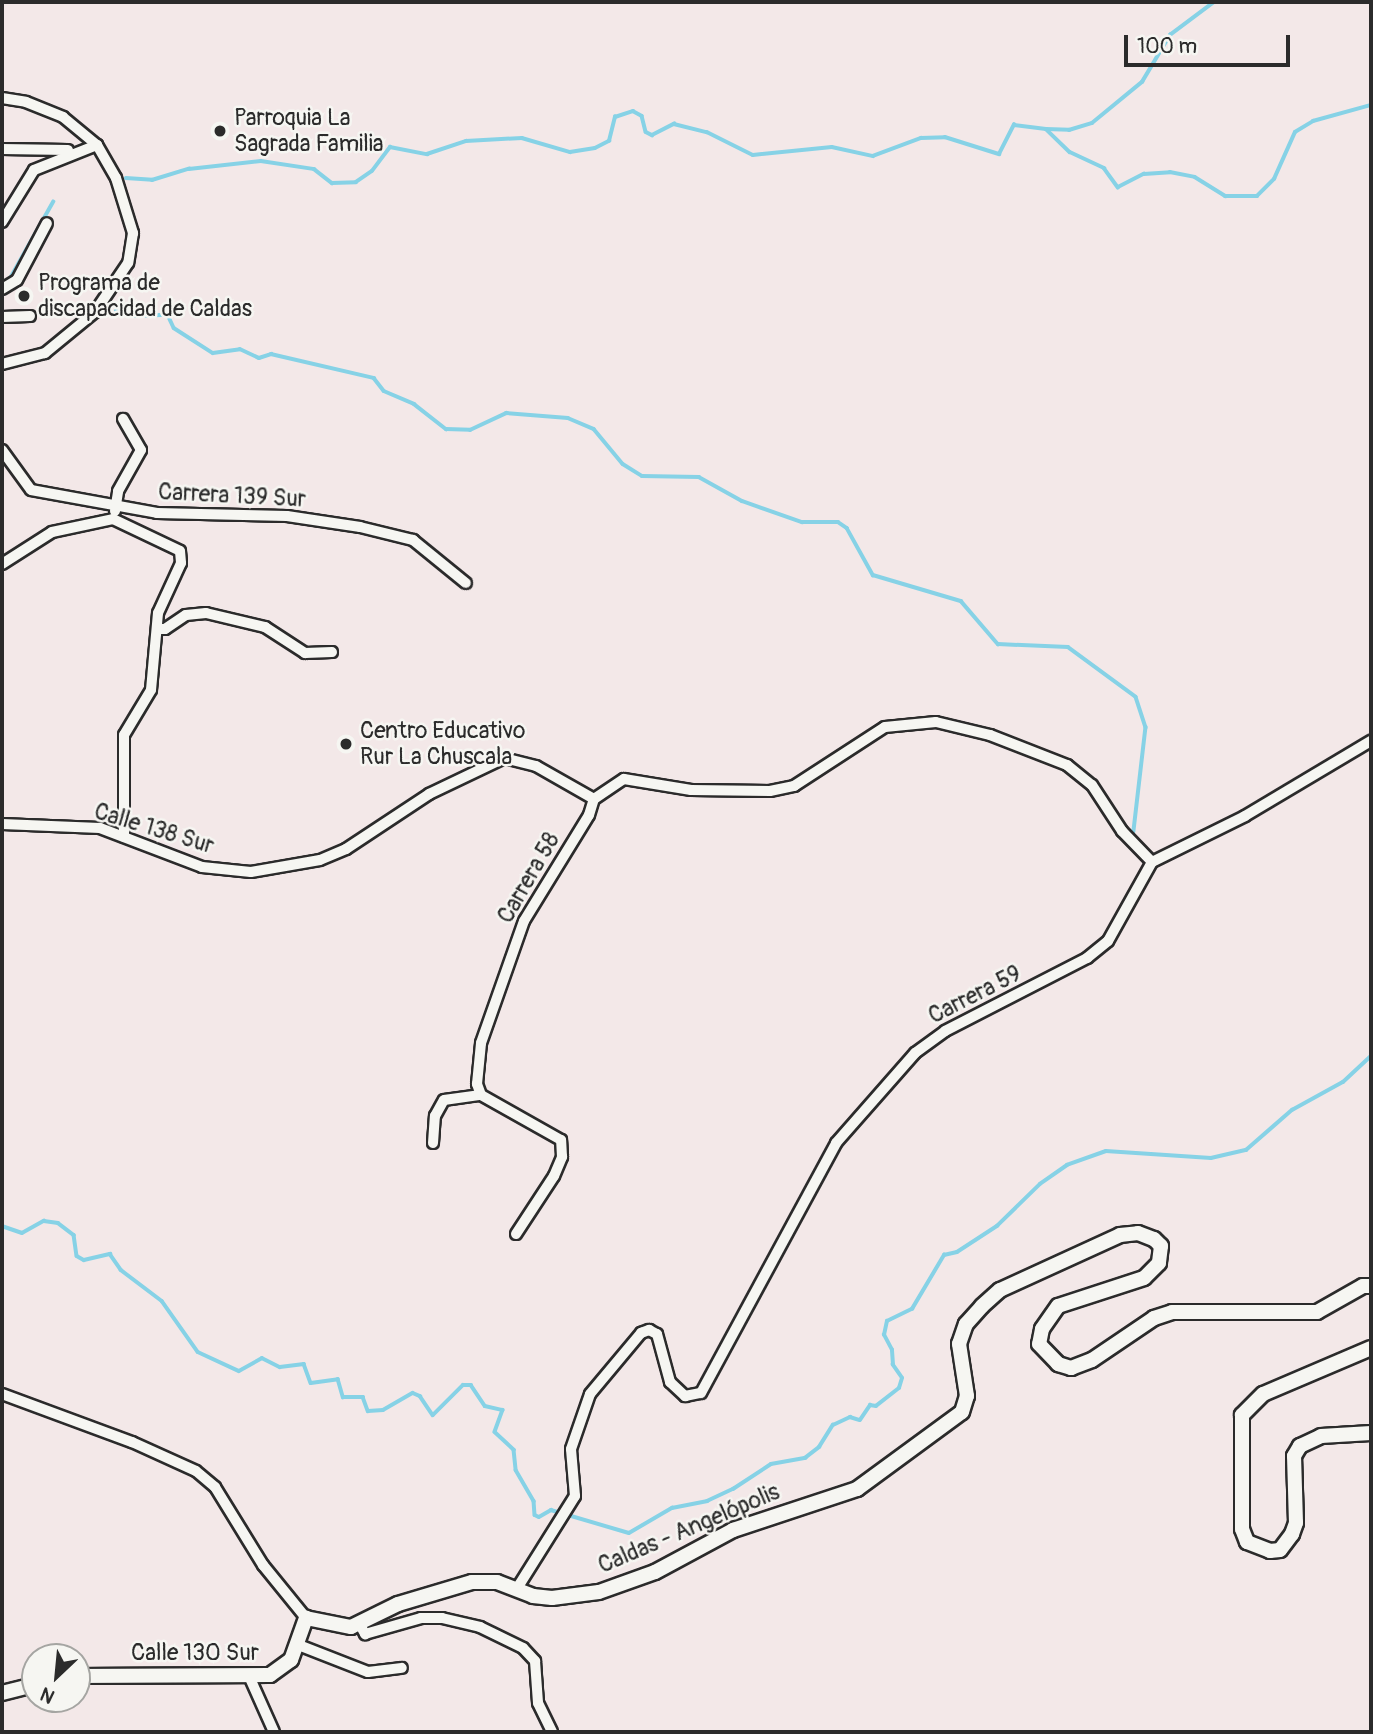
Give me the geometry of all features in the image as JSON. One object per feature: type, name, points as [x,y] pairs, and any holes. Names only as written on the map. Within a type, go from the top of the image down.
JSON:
[{"type":"street","points":[[2,97],[26,102],[63,117],[97,145],[125,202],[132,246],[120,278],[95,312],[46,353],[2,364]]},
{"type":"street","points":[[2,222],[34,170],[75,151],[97,145]]},
{"type":"street","points":[[2,149],[75,151]]},
{"type":"street","points":[[2,289],[17,280],[47,223]]},
{"type":"street","points":[[2,317],[30,316]]},
{"type":"street","points":[[113,519],[116,505],[141,450],[123,419]]},
{"type":"street","name":"Carrera 139 Sur","points":[[2,450],[31,491],[157,513],[287,516],[360,527],[413,540],[466,583]]},
{"type":"street","points":[[2,564],[52,532],[113,519],[180,551],[181,563],[158,613],[151,690],[124,735],[124,837]]},
{"type":"street","points":[[158,629],[165,629],[186,614],[206,612],[265,628],[305,653],[332,652]]},
{"type":"street","points":[[594,799],[624,779],[691,790],[770,791],[794,786],[885,727],[936,722],[990,735],[1066,765],[1092,785],[1122,831],[1152,862],[1218,831],[1371,741]]},
{"type":"street","name":"Calle 138 Sur","points":[[2,824],[62,824],[124,837],[202,867],[251,872],[293,867],[346,849],[429,794],[504,758],[536,766],[594,799]]},
{"type":"street","name":"Carrera 58","points":[[481,1095],[477,1084],[481,1044],[511,951],[524,921],[589,816],[594,799]]},
{"type":"street","name":"Carrera 59","points":[[516,1590],[575,1496],[571,1449],[590,1394],[641,1333],[649,1330],[657,1334],[664,1372],[678,1392],[694,1397],[701,1393],[848,1126],[929,1040],[1063,972],[1108,941],[1152,862]]},
{"type":"street","points":[[433,1143],[435,1116],[444,1100],[481,1095],[561,1140],[562,1157],[554,1176],[516,1234]]},
{"type":"street","name":"Caldas - Angelópolis","points":[[359,1623],[398,1604],[472,1582],[497,1583],[552,1598],[599,1592],[655,1572],[733,1530],[857,1489],[962,1412],[967,1396],[959,1344],[966,1324],[982,1306],[1000,1290],[1119,1235],[1138,1233],[1154,1239],[1161,1245],[1160,1263],[1144,1278],[1058,1306],[1042,1329],[1039,1344],[1058,1364],[1071,1367],[1092,1360],[1154,1318],[1172,1312],[1317,1312],[1363,1286],[1371,1286]]},
{"type":"street","points":[[1371,1348],[1276,1388],[1251,1403],[1242,1415],[1242,1529],[1247,1542],[1256,1549],[1280,1550],[1292,1534],[1296,1523],[1294,1456],[1300,1446],[1321,1436],[1371,1433]]},
{"type":"street","points":[[2,1394],[132,1442],[195,1471],[215,1487],[263,1565],[306,1618],[348,1626],[359,1623],[365,1634],[421,1618],[442,1618],[480,1627],[523,1648],[535,1661],[538,1703],[552,1732]]},
{"type":"street","name":"Calle 130 Sur","points":[[91,1676],[249,1676],[279,1672],[291,1660],[306,1618]]},
{"type":"street","points":[[296,1644],[368,1672],[402,1668]]},
{"type":"street","points":[[249,1676],[274,1732]]},
{"type":"street","points":[[2,1693],[21,1688]]},
{"type":"waterway","points":[[1046,129],[1069,130],[1092,123],[1142,82],[1170,35],[1214,2]]},
{"type":"waterway","points":[[126,178],[152,180],[189,169],[261,161],[314,169],[332,183],[356,182],[372,171],[390,147],[427,154],[466,141],[522,138],[570,152],[595,148],[609,141],[615,117],[633,111],[642,116],[646,132],[652,135],[674,124],[707,132],[753,155],[832,147],[873,156],[921,138],[945,137],[999,154],[1014,125],[1046,129],[1070,152],[1104,168],[1118,187],[1144,174],[1170,172],[1195,177],[1225,196],[1257,196],[1274,179],[1295,132],[1313,121],[1371,105]]},
{"type":"waterway","points":[[8,282],[53,202]]},
{"type":"waterway","points":[[116,311],[131,316],[168,315],[174,328],[213,353],[240,349],[259,358],[271,354],[374,378],[384,391],[414,404],[446,429],[470,430],[506,413],[568,418],[594,429],[623,464],[642,476],[699,477],[742,501],[802,522],[838,522],[847,528],[873,575],[961,601],[998,644],[1068,647],[1136,697],[1146,727],[1134,831]]},
{"type":"waterway","points":[[2,1226],[22,1233],[44,1221],[58,1223],[74,1235],[77,1256],[84,1260],[110,1254],[121,1270],[162,1301],[198,1352],[239,1371],[262,1358],[280,1367],[304,1364],[311,1383],[338,1379],[343,1397],[363,1397],[368,1411],[383,1410],[413,1393],[420,1396],[433,1415],[463,1385],[471,1385],[485,1406],[503,1410],[495,1432],[514,1450],[516,1470],[534,1501],[535,1515],[539,1517],[551,1510],[629,1533],[672,1508],[707,1501],[733,1489],[771,1464],[805,1458],[819,1447],[833,1425],[850,1417],[860,1420],[870,1405],[876,1406],[899,1388],[902,1378],[893,1365],[892,1350],[884,1335],[887,1321],[912,1309],[944,1255],[957,1252],[997,1226],[1040,1184],[1067,1165],[1106,1151],[1211,1158],[1246,1150],[1292,1110],[1343,1082],[1371,1056]]},
{"type":"place","name":"Parroquia La Sagrada Familia","points":[[220,131]]},
{"type":"place","name":"Programa de discapacidad de Caldas","points":[[24,296]]},
{"type":"place","name":"Centro Educativo Rur La Chuscala","points":[[346,744]]}]
